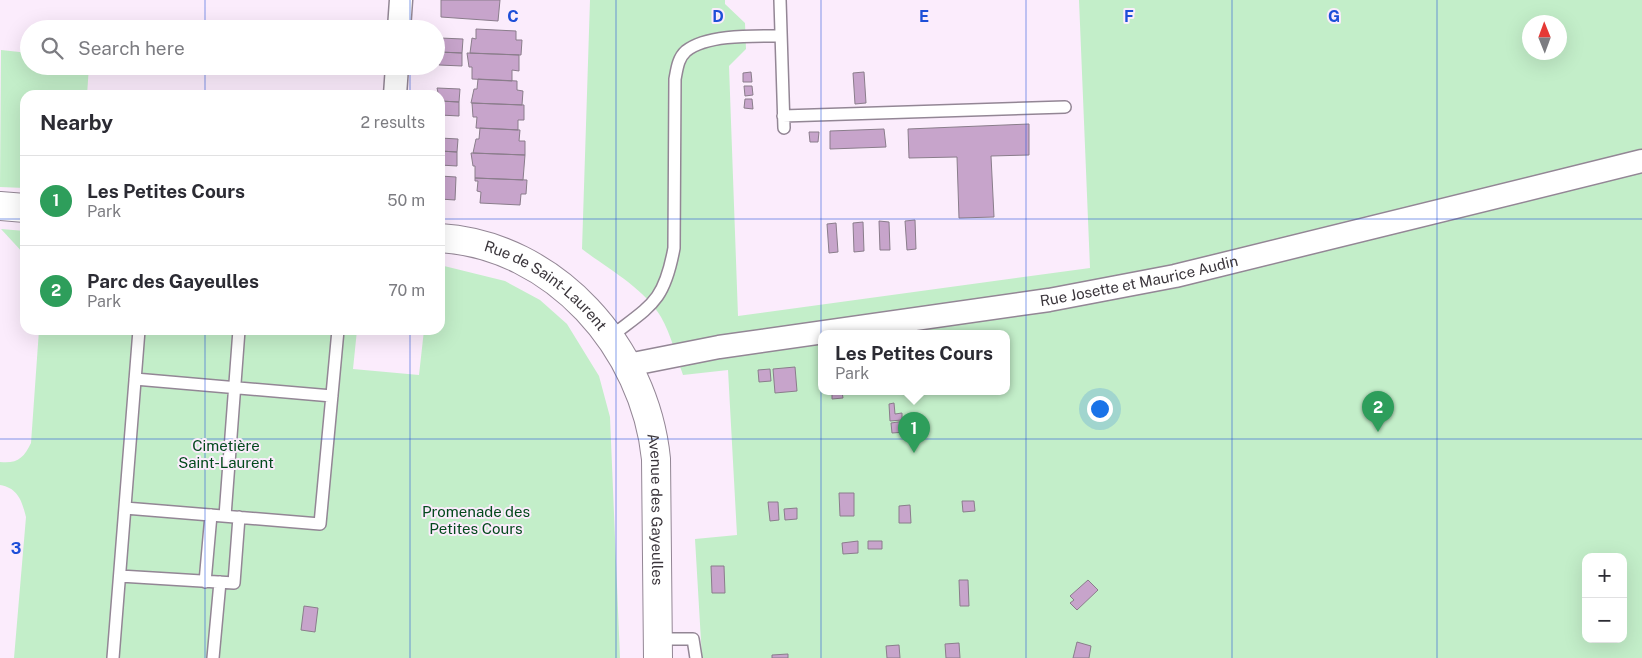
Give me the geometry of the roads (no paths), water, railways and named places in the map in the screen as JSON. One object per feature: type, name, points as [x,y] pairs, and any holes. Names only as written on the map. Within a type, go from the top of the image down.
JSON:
[{"type":"street","points":[[400,20],[401,0]]},
{"type":"street","points":[[395,90],[396,75]]},
{"type":"street","name":"Rue Josette et Maurice Audin","points":[[838,330],[1049,300],[1175,276],[1642,161]]},
{"type":"street","points":[[0,206],[20,208]]},
{"type":"street","name":"Rue de Saint-Laurent","points":[[445,239],[496,248],[533,265],[570,291],[609,338],[628,365]]},
{"type":"street","name":"Rue Josette et Maurice Audin","points":[[628,365],[719,347],[818,333]]},
{"type":"street","name":"Avenue des Gayeulles","points":[[628,365],[643,396],[655,446],[658,649]]},
{"type":"lane","points":[[780,0],[783,122],[1065,107]]},
{"type":"lane","points":[[609,338],[656,300],[670,270],[674,248],[675,79],[678,62],[685,52],[699,43],[745,36],[781,36]]},
{"type":"lane","points":[[113,658],[139,335]]},
{"type":"lane","points":[[225,516],[239,335]]},
{"type":"lane","points":[[125,508],[320,524],[338,335]]},
{"type":"lane","points":[[135,379],[332,396]]},
{"type":"lane","points":[[205,582],[210,515]]},
{"type":"lane","points":[[120,576],[234,583],[240,517]]},
{"type":"lane","points":[[213,658],[220,582]]},
{"type":"lane","points":[[658,649],[693,639],[696,658]]},
{"type":"place","name":"Parc des Gayeulles","points":[[1378,432]]},
{"type":"place","name":"Les Petites Cours","points":[[914,453]]},
{"type":"park label","name":"Cimetière Saint-Laurent","points":[[226,454]]},
{"type":"park label","name":"Promenade des Petites Cours","points":[[476,520]]}]
